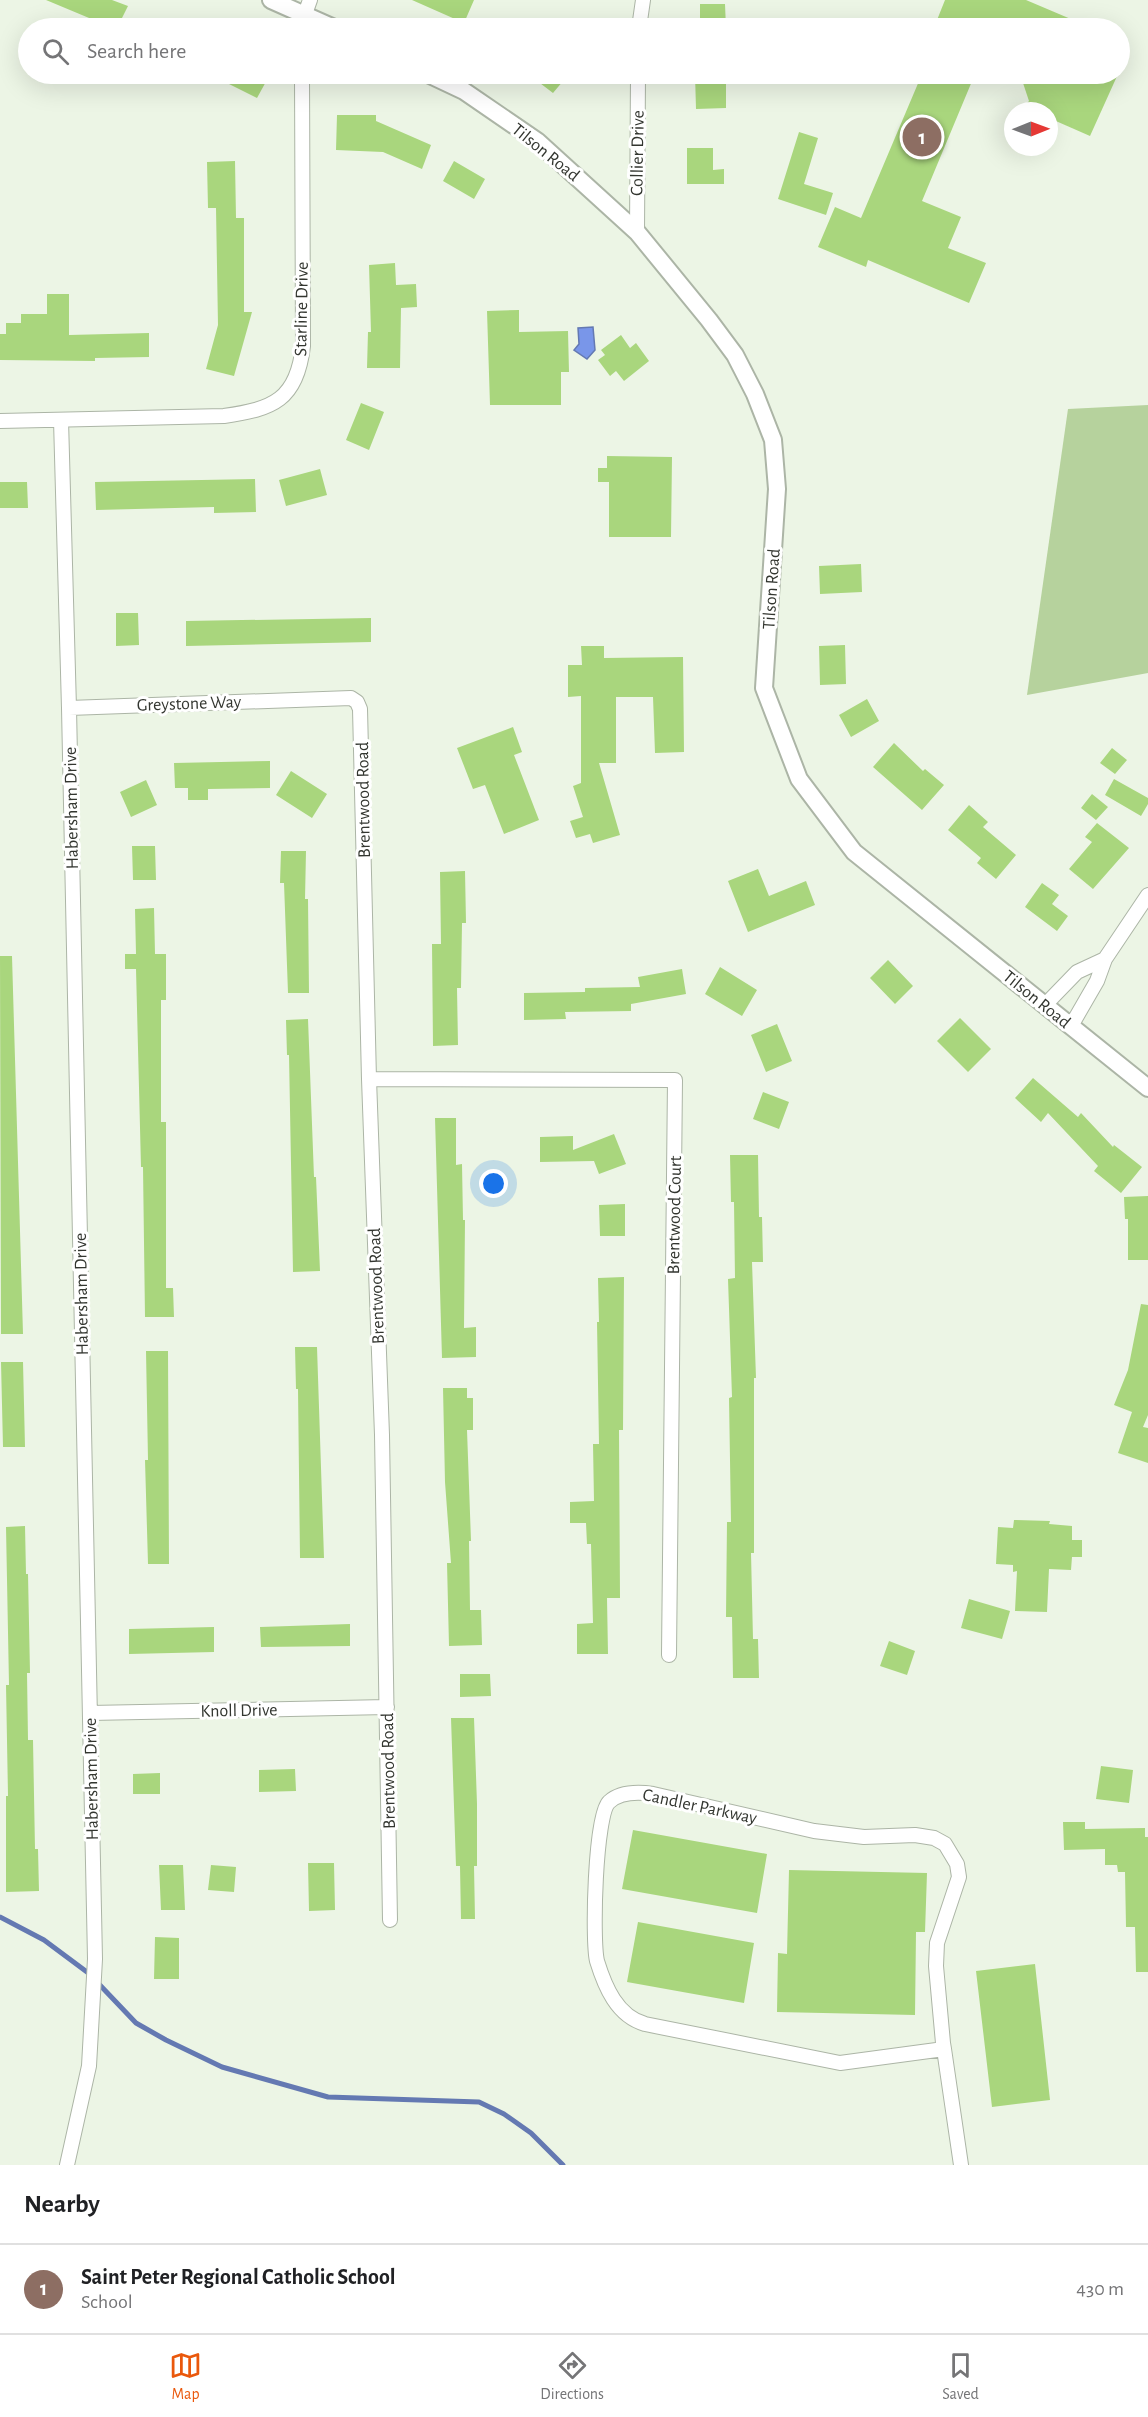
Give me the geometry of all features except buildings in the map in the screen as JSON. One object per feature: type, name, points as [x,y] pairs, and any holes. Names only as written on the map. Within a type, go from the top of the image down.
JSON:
[{"type":"street","points":[[271,0],[306,14]]},
{"type":"street","points":[[640,18],[642,0]]},
{"type":"street","name":"Starline Drive","points":[[0,421],[213,416],[250,412],[274,402],[291,388],[298,376],[303,346],[302,84]]},
{"type":"street","name":"Tilson Road","points":[[449,84],[464,91],[537,141],[637,232],[735,355],[755,394],[773,440],[777,489],[764,688],[799,779],[854,852],[1148,1087]]},
{"type":"street","name":"Collier Drive","points":[[637,232],[638,84]]},
{"type":"street","name":"Habersham Drive","points":[[61,420],[95,1959],[89,2067],[67,2165]]},
{"type":"street","name":"Brentwood Road","points":[[308,699],[351,698],[357,702],[362,720],[369,1079],[382,1435],[390,1920]]},
{"type":"street","name":"Greystone Way","points":[[69,708],[308,699]]},
{"type":"street","points":[[1071,1026],[1097,981],[1105,959],[1148,895]]},
{"type":"street","points":[[1045,1005],[1077,972],[1105,959]]},
{"type":"street","name":"Brentwood Court","points":[[369,1079],[675,1080],[669,1655]]},
{"type":"street","name":"Knoll Drive","points":[[90,1713],[387,1707]]},
{"type":"street","name":"Candler Parkway","points":[[944,2049],[840,2063],[645,2024],[627,2016],[618,2009],[597,1959],[596,1875],[603,1810],[610,1801],[622,1795],[645,1793],[814,1831],[864,1837],[915,1835],[934,1838],[945,1844],[957,1864],[959,1877],[937,1943],[936,1966],[944,2049],[961,2165]]},
{"type":"green space","points":[[1148,405],[1148,673],[1027,695],[1068,409]]},
{"type":"water","points":[[593,327],[595,350],[587,359],[574,350],[579,344],[578,328]]},
{"type":"waterway","points":[[0,1917],[44,1940],[91,1975]]},
{"type":"waterway","points":[[97,1982],[136,2023],[222,2067],[328,2097],[479,2102],[504,2114],[531,2133],[563,2165]]},
{"type":"place","name":"Saint Peter Regional Catholic School","points":[[922,137]]}]
